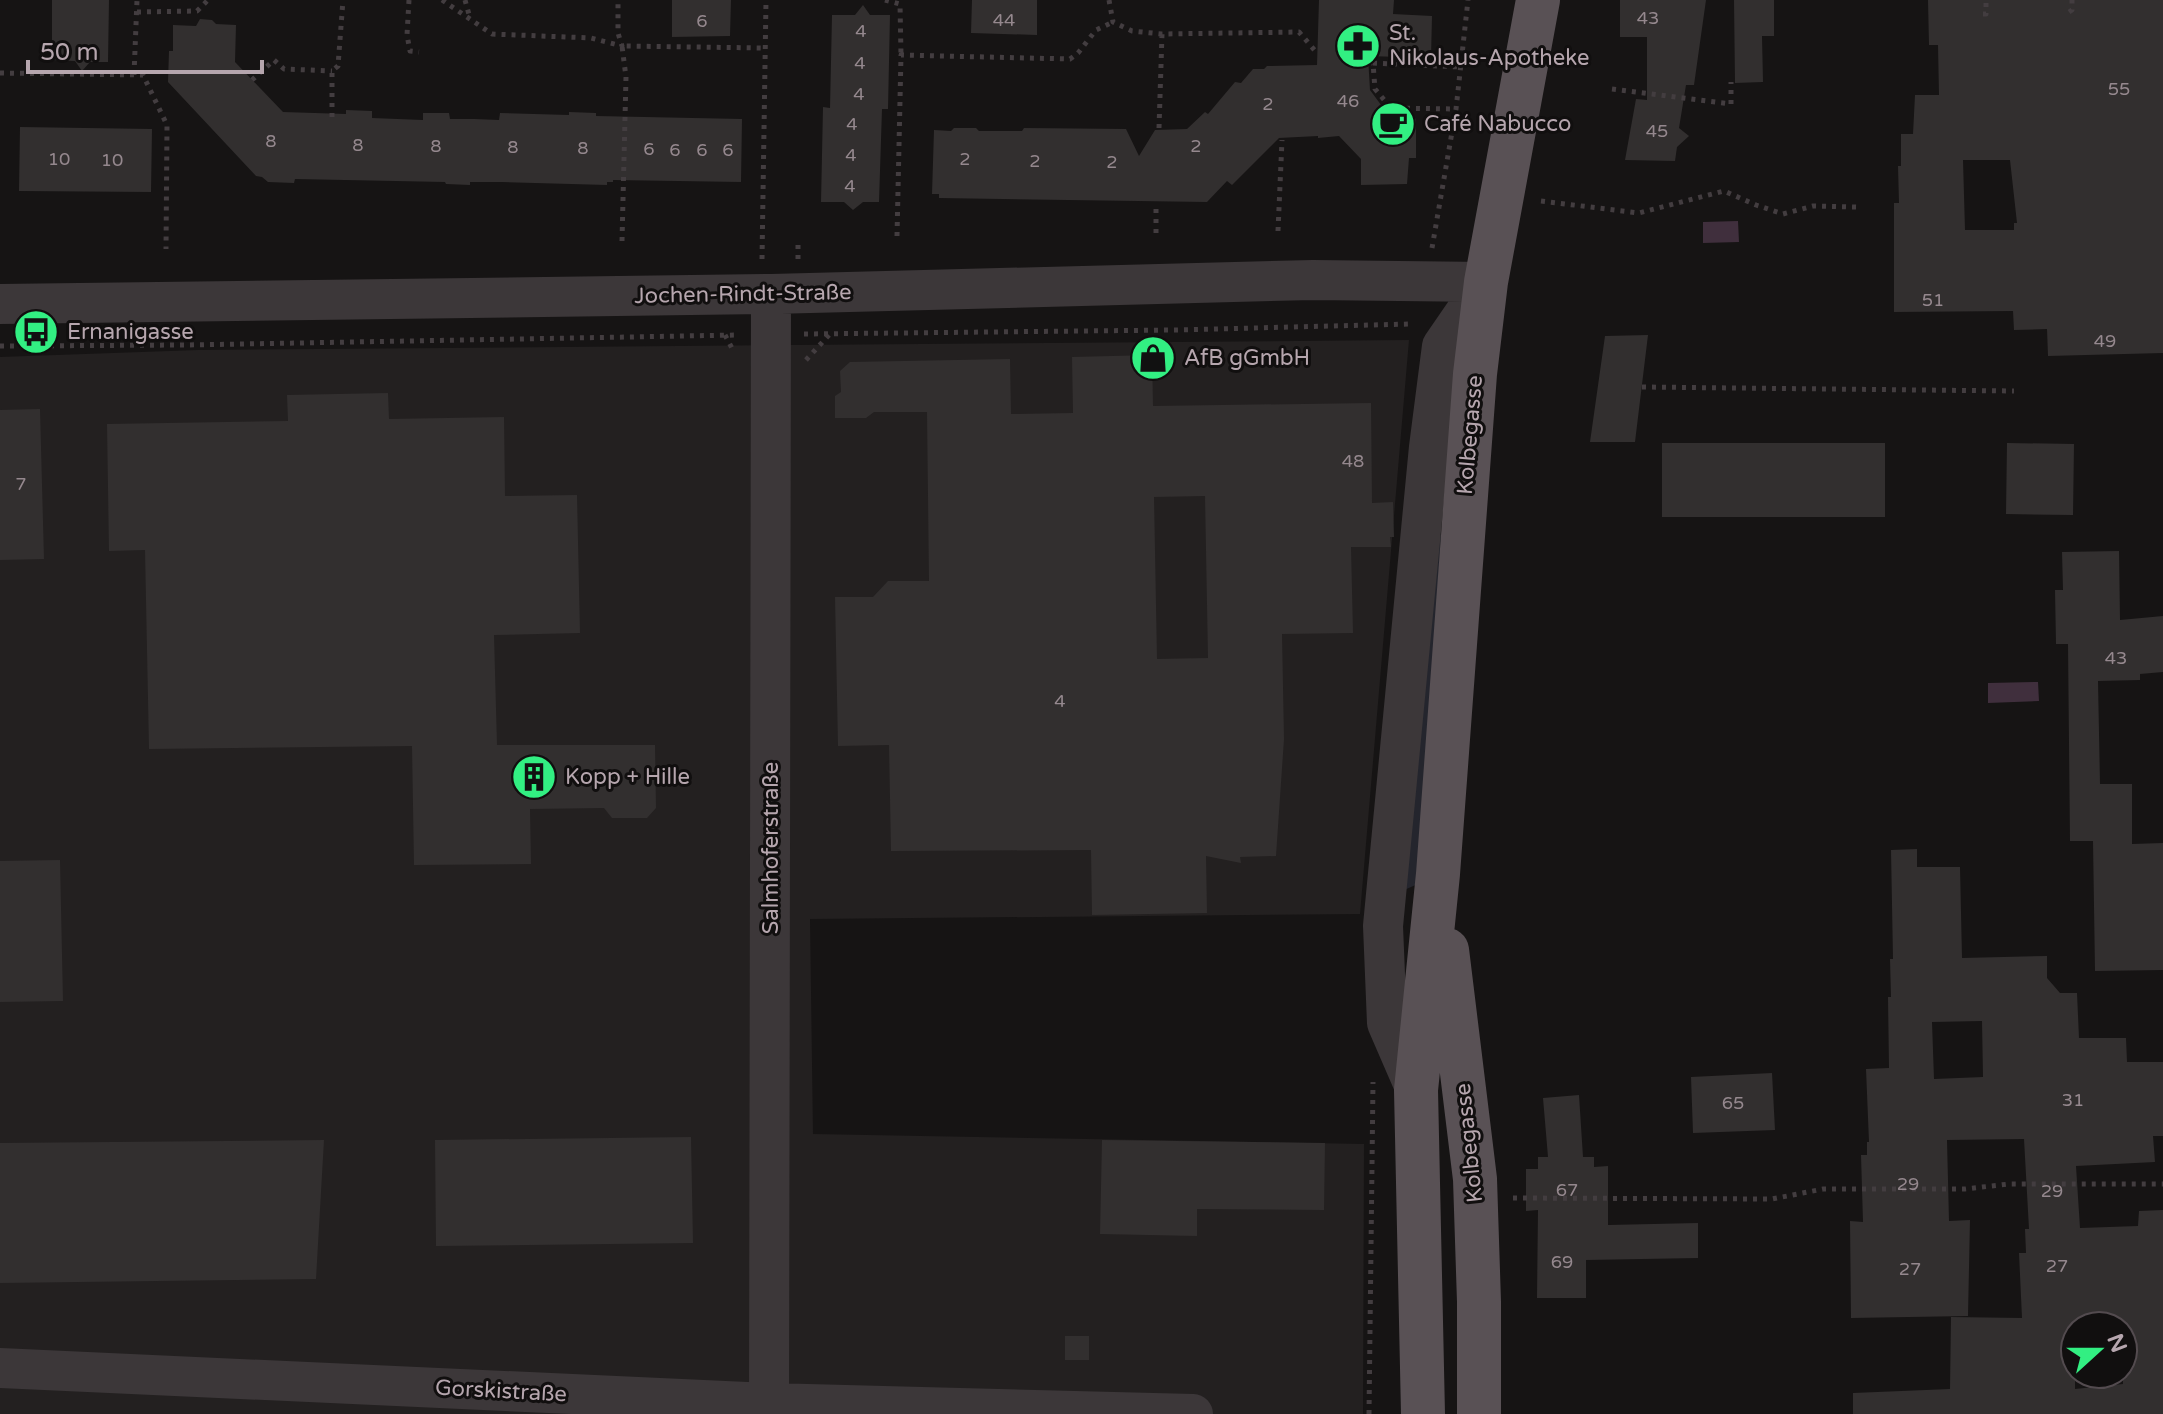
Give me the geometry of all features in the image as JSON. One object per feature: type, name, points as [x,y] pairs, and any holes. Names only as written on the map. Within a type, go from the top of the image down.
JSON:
[{"type":"main road","name":"Kolbegasse","points":[[1423,1414],[1416,1090],[1438,874],[1469,438],[1486,282],[1538,0]]},
{"type":"main road","name":"Kolbegasse","points":[[1438,874],[1475,1179],[1479,1414]]},
{"type":"street","name":"Jochen-Rindt-Straße","points":[[0,304],[771,294],[1313,280],[1486,282]]},
{"type":"street","points":[[1416,1090],[1387,1023],[1383,926],[1429,447],[1442,346],[1486,282]]},
{"type":"street","name":"Salmhoferstraße","points":[[769,1408],[771,294]]},
{"type":"street","name":"Gorskistraße","points":[[0,1368],[769,1408],[1193,1414]]},
{"type":"path","points":[[134,75],[137,0]]},
{"type":"path","points":[[137,12],[197,11],[208,0]]},
{"type":"path","points":[[252,80],[274,60],[284,69],[332,71],[338,66],[343,0]]},
{"type":"path","points":[[409,0],[407,35],[410,51],[419,52]]},
{"type":"path","points":[[442,0],[492,34],[591,38],[622,46],[765,48]]},
{"type":"path","points":[[465,0],[470,19]]},
{"type":"path","points":[[618,0],[618,33],[626,77],[622,241]]},
{"type":"path","points":[[763,240],[766,0]]},
{"type":"path","points":[[885,0],[903,2],[897,236]]},
{"type":"path","points":[[1109,0],[1113,22]]},
{"type":"path","points":[[1431,256],[1456,109],[1468,0]]},
{"type":"path","points":[[1983,14],[1986,14],[1986,0]]},
{"type":"path","points":[[2069,12],[2072,10],[2072,0]]},
{"type":"path","points":[[901,55],[1070,59],[1096,30],[1113,22]]},
{"type":"path","points":[[1113,22],[1132,31],[1162,34],[1299,32],[1317,53]]},
{"type":"path","points":[[1159,128],[1162,34]]},
{"type":"path","points":[[1456,109],[1391,108],[1375,89],[1371,62],[1461,67]]},
{"type":"path","points":[[332,71],[332,117]]},
{"type":"path","points":[[0,73],[143,75],[167,125],[166,249]]},
{"type":"path","points":[[1612,89],[1731,104],[1731,82]]},
{"type":"path","points":[[1278,231],[1282,140]]},
{"type":"path","points":[[1541,201],[1639,213],[1724,191],[1783,214],[1813,206],[1857,207]]},
{"type":"path","points":[[1156,204],[1156,233]]},
{"type":"path","points":[[0,346],[1411,324]]},
{"type":"path","points":[[1642,387],[2014,391]]},
{"type":"path","points":[[1508,1198],[1772,1199],[1823,1189],[2163,1184]]},
{"type":"shaded area","points":[[1738,221],[1739,242],[1703,243],[1703,222]]},
{"type":"shaded area","points":[[1409,340],[1360,914],[810,919],[813,1134],[1364,1144],[1363,1414],[0,1414],[0,357],[198,350]]},
{"type":"shaded area","points":[[1432,534],[1441,535],[1420,883],[1402,891]]},
{"type":"shaded area","points":[[2038,682],[2039,701],[1988,703],[1988,683]]},
{"type":"building","points":[[52,0],[109,0],[108,62],[90,62],[82,71],[75,61],[52,60]]},
{"type":"building","points":[[672,0],[731,0],[730,36],[672,37]]},
{"type":"building","points":[[972,0],[1037,0],[1037,35],[971,33]]},
{"type":"building","points":[[1319,0],[1394,0],[1393,14],[1432,16],[1431,58],[1368,56],[1370,90],[1387,113],[1406,112],[1416,119],[1416,158],[1409,158],[1407,184],[1361,185],[1361,159],[1339,136],[1318,136],[1279,138],[1232,185],[1227,181],[1207,202],[939,198],[939,194],[932,194],[934,130],[1126,129],[1139,156],[1155,130],[1187,129],[1205,112],[1208,114],[1235,82],[1241,83],[1253,69],[1317,65]]},
{"type":"building","points":[[1620,0],[1706,0],[1694,85],[1686,85],[1679,128],[1689,136],[1677,147],[1675,161],[1625,160],[1636,99],[1647,100],[1647,37],[1620,37]]},
{"type":"building","points":[[1734,0],[1774,0],[1774,36],[1762,36],[1763,82],[1735,83]]},
{"type":"building","points":[[1928,0],[2163,0],[2163,353],[2048,356],[2047,329],[2014,330],[2013,311],[1894,312],[1894,203],[1899,203],[1901,134],[1913,134],[1915,95],[1939,95],[1938,45],[1929,45]],"holes":[[[1963,160],[2010,160],[2017,223],[2014,223],[2014,230],[1965,230]]]},
{"type":"building","points":[[863,5],[870,15],[890,15],[888,109],[882,109],[879,202],[863,202],[853,210],[844,202],[821,202],[823,107],[830,108],[832,15],[855,15]]},
{"type":"building","points":[[200,19],[236,25],[235,62],[283,112],[346,114],[346,110],[372,111],[372,118],[423,120],[423,113],[449,113],[450,119],[499,120],[500,113],[569,115],[569,112],[596,113],[596,116],[742,119],[741,182],[613,180],[607,185],[470,182],[470,185],[295,179],[294,183],[268,182],[256,176],[168,82],[173,25],[196,26]]},
{"type":"building","points":[[20,127],[152,129],[151,192],[19,191]]},
{"type":"building","points":[[1648,335],[1635,442],[1590,442],[1605,336]]},
{"type":"building","points":[[1152,355],[1153,406],[1371,403],[1372,503],[1393,502],[1394,537],[1390,537],[1391,547],[1351,547],[1353,633],[1282,634],[1284,739],[1276,856],[1240,857],[1241,863],[1206,856],[1207,913],[1092,915],[1091,850],[891,851],[889,745],[838,746],[835,597],[873,597],[888,581],[929,581],[927,412],[874,412],[866,418],[835,418],[835,396],[841,392],[840,371],[850,362],[1010,359],[1011,414],[1073,413],[1072,357]],"holes":[[[1205,496],[1208,658],[1157,659],[1154,497]]]},
{"type":"building","points":[[388,393],[389,419],[504,417],[505,496],[577,495],[580,633],[494,635],[497,745],[655,745],[656,808],[647,818],[612,818],[604,808],[530,809],[531,864],[414,865],[412,746],[149,749],[145,550],[109,551],[107,424],[288,421],[287,395]]},
{"type":"building","points":[[40,409],[44,559],[0,560],[0,410]]},
{"type":"building","points":[[1662,443],[1885,443],[1885,517],[1662,517]]},
{"type":"building","points":[[2007,443],[2074,444],[2073,515],[2006,514]]},
{"type":"building","points":[[2119,551],[2120,620],[2163,616],[2163,672],[2140,674],[2140,680],[2098,681],[2100,784],[2132,784],[2132,844],[2163,843],[2163,970],[2095,971],[2093,841],[2070,841],[2068,644],[2056,644],[2055,590],[2063,590],[2062,552]]},
{"type":"building","points":[[1917,849],[1917,867],[1960,867],[1962,958],[2047,956],[2047,978],[2060,993],[2077,993],[2079,1038],[2126,1038],[2127,1062],[2163,1062],[2163,1136],[2153,1136],[2155,1162],[2076,1166],[2080,1228],[2138,1226],[2139,1211],[2163,1210],[2163,1414],[1853,1414],[1853,1393],[1950,1389],[1951,1317],[2022,1318],[2019,1253],[2026,1253],[2025,1229],[2029,1229],[2024,1139],[1947,1140],[1949,1221],[1970,1220],[1968,1316],[1851,1318],[1850,1221],[1863,1222],[1861,1155],[1867,1155],[1869,1142],[1866,1069],[1889,1068],[1888,997],[1891,997],[1890,959],[1893,959],[1891,850]],"holes":[[[1982,1021],[1983,1077],[1934,1079],[1932,1022]]]},
{"type":"building","points":[[60,860],[63,1001],[0,1002],[0,861]]},
{"type":"building","points":[[1772,1073],[1775,1130],[1693,1133],[1691,1077]]},
{"type":"building","points":[[1579,1095],[1583,1157],[1594,1157],[1594,1167],[1608,1166],[1608,1225],[1698,1223],[1698,1258],[1586,1260],[1586,1298],[1537,1298],[1538,1210],[1526,1211],[1526,1169],[1538,1169],[1538,1157],[1548,1157],[1543,1098]]},
{"type":"building","points":[[691,1137],[693,1243],[436,1246],[435,1140]]},
{"type":"building","points":[[324,1140],[316,1279],[0,1283],[0,1143]]},
{"type":"building","points":[[1102,1140],[1325,1143],[1324,1210],[1197,1209],[1197,1236],[1100,1234]]},
{"type":"building","points":[[1065,1336],[1089,1336],[1089,1360],[1065,1360]]},
{"type":"place","name":"St. Nikolaus-Apotheke","points":[[1358,46]]},
{"type":"place","name":"Café Nabucco","points":[[1393,124]]},
{"type":"place","name":"Ernanigasse","points":[[36,332]]},
{"type":"place","name":"AfB gGmbH","points":[[1153,358]]},
{"type":"place","name":"Kopp + Hille","points":[[534,777]]}]
